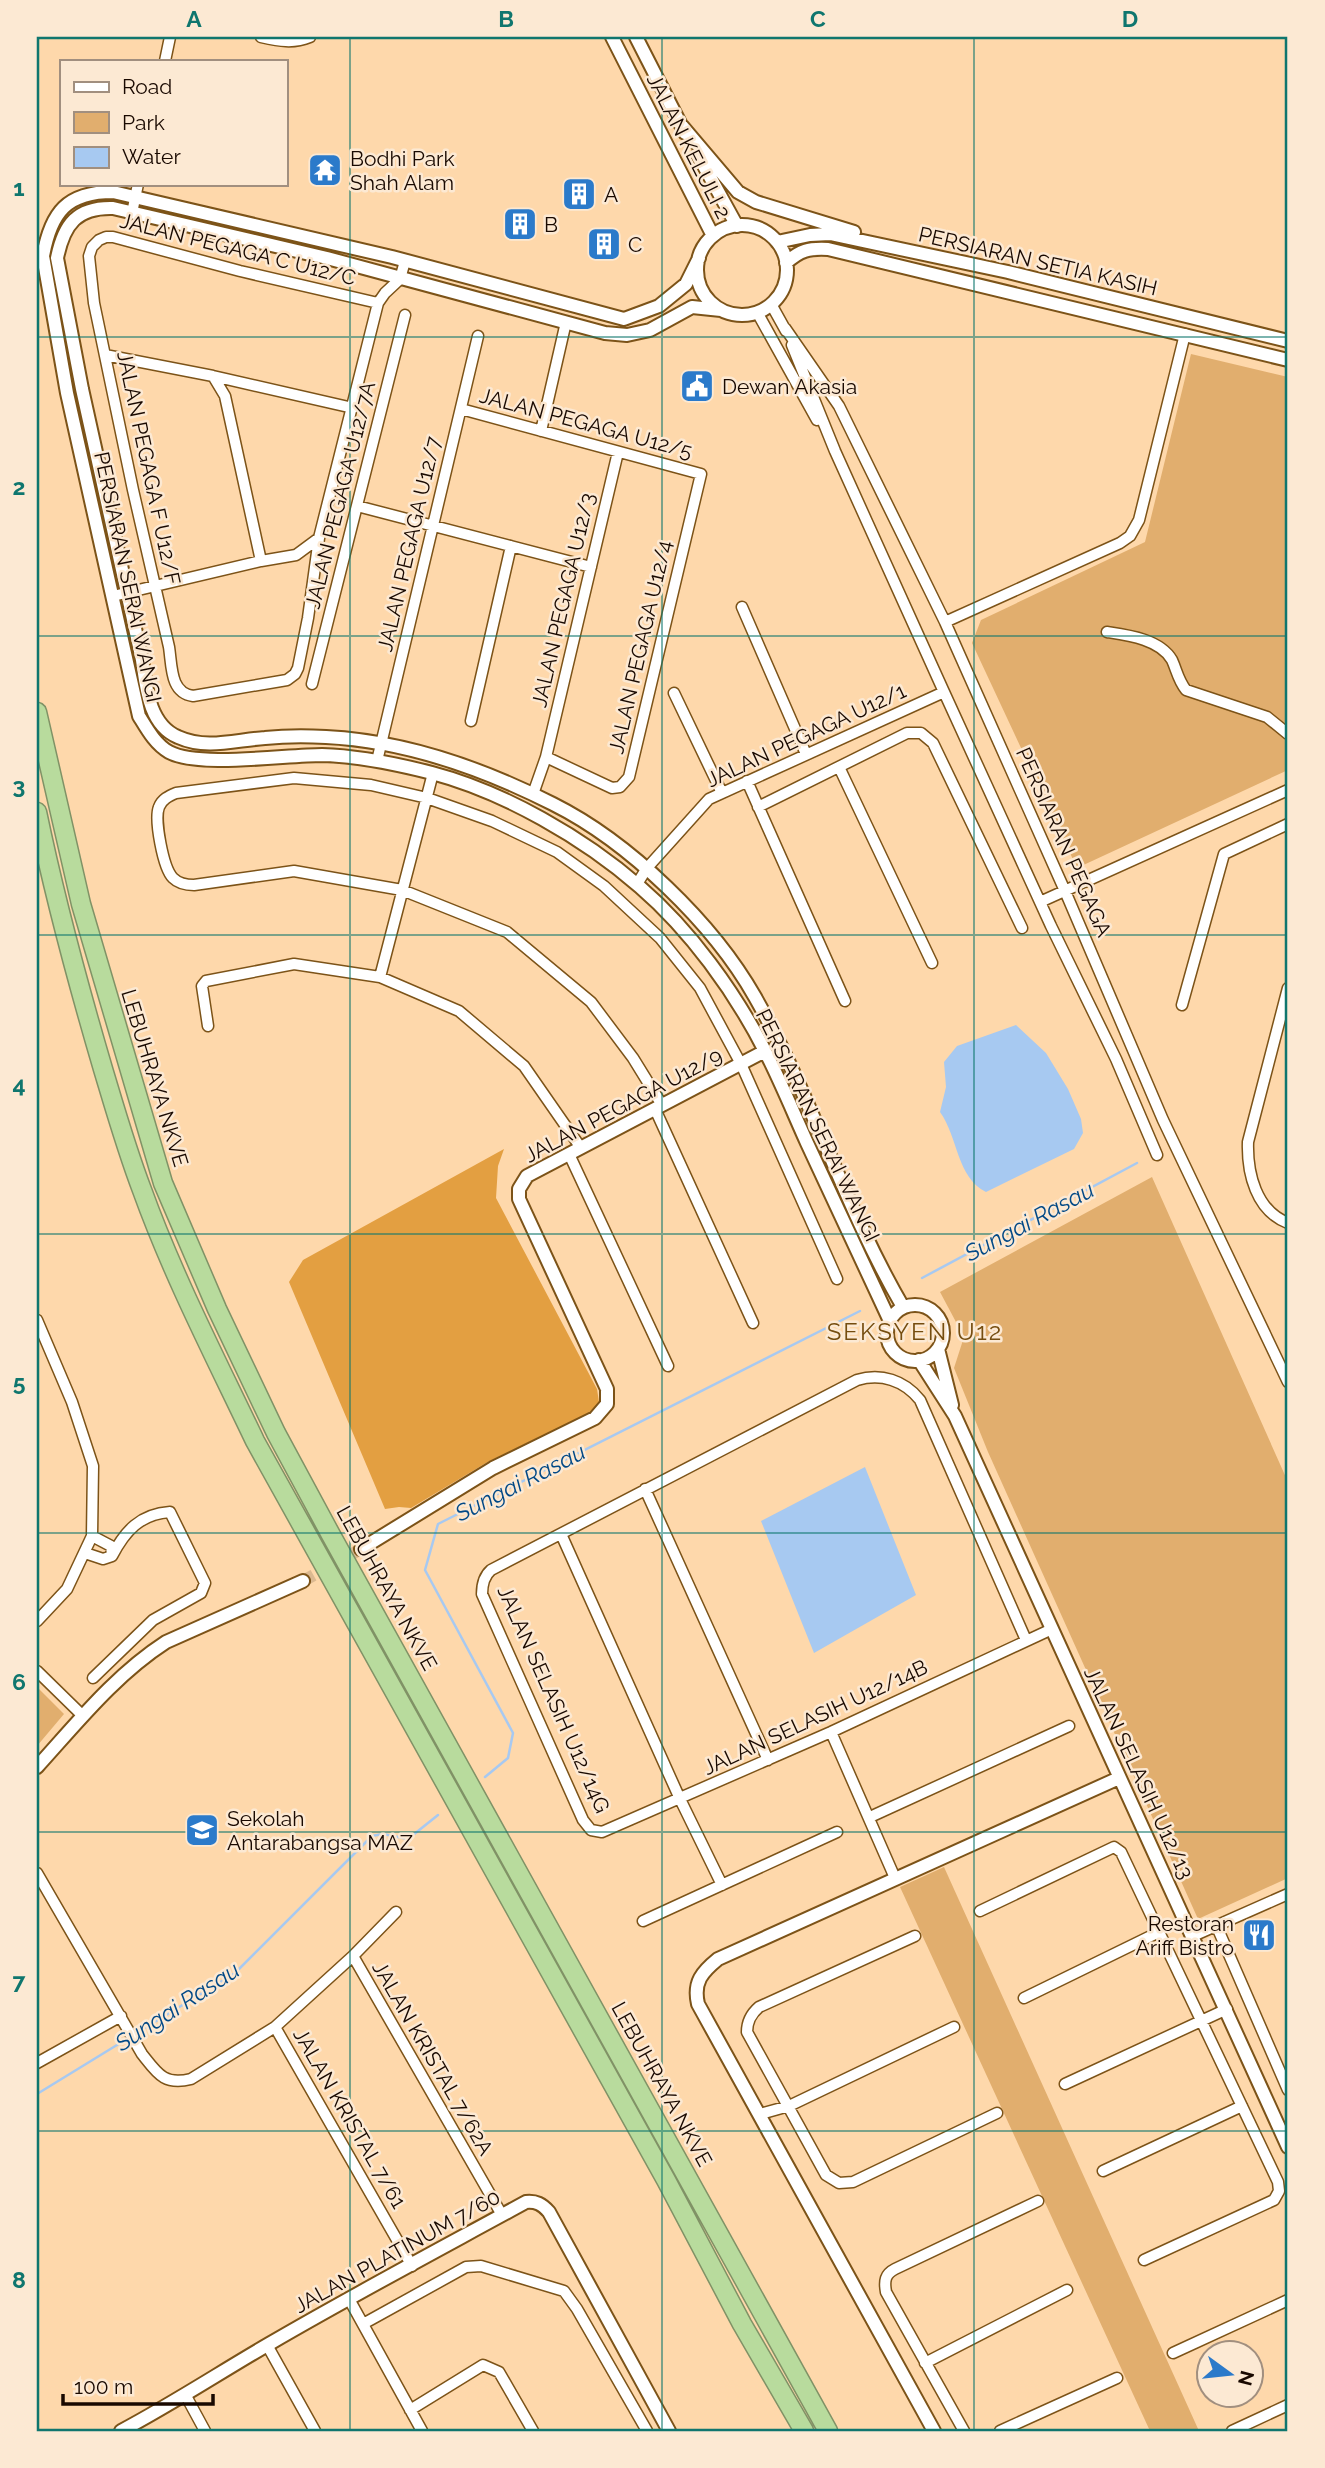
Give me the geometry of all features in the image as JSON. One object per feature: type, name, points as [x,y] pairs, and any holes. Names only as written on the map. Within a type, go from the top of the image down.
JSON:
[{"type":"highway","name":"LEBUHRAYA NKVE","points":[[37,712],[81,904],[163,1183],[217,1309],[276,1433],[331,1535],[828,2431]]},
{"type":"highway","name":"LEBUHRAYA NKVE","points":[[37,812],[79,987],[115,1107],[141,1189],[191,1307],[261,1453],[666,2180],[742,2324],[804,2431]]},
{"type":"street","points":[[165,60],[170,37]]},
{"type":"street","points":[[261,37],[298,42],[310,37]]},
{"type":"street","name":"JALAN KELULI 2","points":[[612,37],[713,236]]},
{"type":"street","name":"JALAN KELULI 2","points":[[636,37],[737,226]]},
{"type":"street","points":[[682,127],[738,192],[756,202],[892,246]]},
{"type":"street","points":[[132,213],[137,190]]},
{"type":"street","name":"PERSIARAN SERAI WANGI","points":[[699,258],[686,284],[659,306],[624,319],[137,190],[99,192],[68,201],[50,226],[43,256],[67,393],[139,716],[152,737],[170,752],[194,760],[323,755],[377,761],[433,773],[548,821],[588,847],[636,884],[680,928],[713,967],[739,1006],[765,1051],[890,1321]]},
{"type":"street","name":"PERSIARAN SERAI WANGI","points":[[721,310],[692,307],[650,330],[626,335],[605,333],[327,258],[113,208],[85,211],[68,227],[61,240],[57,258],[82,390],[153,711],[162,725],[175,737],[197,744],[212,745],[266,737],[324,737],[382,743],[450,760],[557,806],[647,868],[727,956],[755,996],[815,1119],[882,1271],[903,1307]]},
{"type":"street","points":[[752,226],[766,232],[777,242],[786,263],[783,285],[772,304],[757,312],[733,314],[721,310],[703,293],[699,282],[699,258],[704,246],[713,236],[724,229],[752,226]]},
{"type":"street","name":"PERSIARAN SETIA KASIH","points":[[777,242],[830,234],[892,246],[1288,341]]},
{"type":"street","name":"JALAN PEGAGA C U12/C","points":[[92,247],[106,237],[113,237],[240,271],[378,303]]},
{"type":"street","name":"JALAN PEGAGA F U12/F","points":[[92,247],[89,267],[96,317],[175,685],[182,694],[193,696],[287,680],[295,674],[308,618],[319,538]]},
{"type":"street","name":"PERSIARAN SETIA KASIH","points":[[786,263],[799,251],[828,249],[1288,360]]},
{"type":"street","points":[[113,596],[296,555],[319,538],[378,303],[384,293],[400,279],[405,261]]},
{"type":"street","name":"PERSIARAN PEGAGA","points":[[772,304],[785,328],[839,406],[945,622],[1163,1120],[1288,1382]]},
{"type":"street","name":"PERSIARAN PEGAGA","points":[[757,312],[835,451]]},
{"type":"street","name":"JALAN PEGAGA U12/7A","points":[[312,684],[405,314]]},
{"type":"street","points":[[541,431],[566,322]]},
{"type":"street","name":"PERSIARAN PEGAGA","points":[[785,328],[835,451],[1040,902],[1116,1059],[1157,1155]]},
{"type":"street","points":[[945,622],[1120,544],[1130,536],[1139,520],[1185,334]]},
{"type":"street","name":"JALAN PEGAGA U12/7","points":[[377,761],[478,336]]},
{"type":"street","points":[[105,355],[353,408]]},
{"type":"street","points":[[213,376],[225,396],[261,561]]},
{"type":"street","name":"JALAN PEGAGA U12/5","points":[[461,409],[701,474]]},
{"type":"street","name":"JALAN PEGAGA U12/3","points":[[533,794],[546,757],[618,452]]},
{"type":"street","name":"JALAN PEGAGA U12/4","points":[[546,757],[612,788],[620,787],[629,777],[701,474]]},
{"type":"street","points":[[357,506],[591,567]]},
{"type":"street","points":[[471,721],[511,546]]},
{"type":"street","points":[[742,607],[806,754]]},
{"type":"street","points":[[1107,632],[1136,637],[1170,657],[1178,681],[1186,690],[1267,717],[1288,734]]},
{"type":"street","name":"JALAN PEGAGA U12/1","points":[[636,884],[709,799],[944,692]]},
{"type":"street","points":[[674,693],[722,793]]},
{"type":"street","points":[[758,807],[907,733],[921,733],[933,743],[1022,928]]},
{"type":"street","points":[[839,767],[932,963]]},
{"type":"street","points":[[380,977],[433,773]]},
{"type":"street","points":[[753,1323],[659,1107],[633,1058],[591,1002],[507,932],[402,890],[294,872],[187,885],[174,880],[161,843],[157,816],[162,801],[176,793],[294,778],[371,785],[427,798],[492,821],[557,852],[604,886],[660,938],[700,988],[741,1064],[837,1279]]},
{"type":"street","points":[[747,781],[845,1001]]},
{"type":"street","points":[[1040,902],[1288,790]]},
{"type":"street","points":[[1182,1005],[1224,854],[1288,824]]},
{"type":"street","points":[[208,1026],[202,986],[206,981],[294,964],[380,977],[459,1011],[524,1066],[575,1151],[668,1366]]},
{"type":"street","points":[[1288,988],[1248,1142],[1247,1163],[1251,1178],[1267,1210],[1276,1219],[1288,1223]]},
{"type":"street","name":"JALAN PEGAGA U12/9","points":[[361,1549],[493,1468],[595,1419],[607,1404],[607,1389],[519,1199],[519,1189],[527,1176],[765,1051]]},
{"type":"street","points":[[921,1305],[936,1314],[943,1331],[937,1349],[919,1360],[902,1357],[890,1345],[887,1329],[890,1321],[903,1307],[921,1305]]},
{"type":"street","points":[[37,1320],[72,1402],[93,1466],[92,1536],[67,1589],[37,1621]]},
{"type":"street","name":"JALAN SELASIH U12/13","points":[[937,1349],[955,1416]]},
{"type":"street","name":"JALAN SELASIH U12/13","points":[[919,1360],[955,1416],[1288,2147]]},
{"type":"street","points":[[722,1885],[680,1799],[561,1534],[857,1380],[869,1376],[882,1377],[912,1390],[920,1400],[1026,1640]]},
{"type":"street","points":[[645,1489],[768,1760]]},
{"type":"street","points":[[85,1553],[103,1559],[112,1556],[123,1535],[133,1524],[170,1512],[205,1583],[201,1592],[153,1620],[93,1678]]},
{"type":"street","name":"JALAN SELASIH U12/14G","points":[[561,1534],[491,1570],[483,1584],[482,1594],[583,1820],[591,1830]]},
{"type":"street","points":[[92,1536],[111,1546],[112,1556]]},
{"type":"street","points":[[37,1767],[122,1675],[166,1642],[303,1581]]},
{"type":"street","name":"JALAN SELASIH U12/14B","points":[[591,1830],[608,1831],[831,1732],[1052,1629]]},
{"type":"street","points":[[37,1671],[83,1716]]},
{"type":"street","points":[[870,1817],[1069,1726]]},
{"type":"street","points":[[831,1732],[895,1878]]},
{"type":"street","points":[[934,2431],[698,2004],[697,1986],[700,1975],[718,1959],[1119,1779]]},
{"type":"street","points":[[643,1921],[837,1832]]},
{"type":"street","points":[[980,1911],[1114,1847],[1121,1853],[1278,2182],[1279,2191],[1274,2200],[1144,2260]]},
{"type":"street","points":[[37,1873],[142,2054],[159,2076],[180,2082],[191,2079],[275,2027],[353,1956],[396,1912]]},
{"type":"street","points":[[1193,1936],[1288,1894]]},
{"type":"street","points":[[1217,1927],[1288,2090]]},
{"type":"street","points":[[1024,1998],[1158,1932]]},
{"type":"street","points":[[915,1936],[759,2007],[752,2013],[747,2032],[826,2175],[839,2183],[846,2184],[997,2113]]},
{"type":"street","name":"JALAN KRISTAL 7/62A","points":[[353,1956],[502,2215]]},
{"type":"street","points":[[1065,2084],[1227,2009]]},
{"type":"street","points":[[37,2063],[121,2016]]},
{"type":"street","name":"JALAN KRISTAL 7/61","points":[[275,2027],[412,2266]]},
{"type":"street","points":[[760,2114],[789,2106],[954,2027]]},
{"type":"street","points":[[1103,2171],[1242,2106]]},
{"type":"street","points":[[964,2431],[886,2292],[886,2278],[889,2272],[1038,2201]]},
{"type":"street","name":"JALAN PLATINUM 7/60","points":[[121,2431],[186,2396],[349,2298],[526,2202],[539,2203],[549,2212],[669,2431]]},
{"type":"street","points":[[363,2325],[466,2267],[481,2266],[564,2291],[647,2431]]},
{"type":"street","points":[[925,2363],[1067,2290]]},
{"type":"street","points":[[349,2298],[422,2431]]},
{"type":"street","points":[[1173,2353],[1288,2300]]},
{"type":"street","points":[[267,2345],[315,2431]]},
{"type":"street","points":[[410,2410],[483,2365],[499,2372],[533,2431]]},
{"type":"street","points":[[1000,2431],[1116,2378]]},
{"type":"street","points":[[186,2396],[205,2431]]},
{"type":"street","points":[[1232,2431],[1288,2405]]},
{"type":"green space","points":[[1191,354],[1288,377],[1288,770],[1077,868],[972,643],[981,620],[1145,542]]},
{"type":"green space","points":[[1152,1177],[1288,1482],[1288,1878],[1198,1919],[988,1452],[954,1368],[964,1337],[940,1292]]},
{"type":"green space","points":[[37,1687],[64,1714],[37,1746]]},
{"type":"green space","points":[[944,1867],[1199,2431],[1150,2431],[900,1887]]},
{"type":"shaded area","points":[[504,1149],[498,1166],[496,1198],[597,1389],[599,1402],[591,1412],[486,1463],[411,1508],[385,1509],[289,1282],[303,1260]]},
{"type":"water","points":[[1016,1025],[1046,1053],[1068,1089],[1081,1119],[1083,1133],[1074,1149],[986,1192],[976,1186],[963,1167],[940,1112],[946,1087],[944,1062],[957,1046]]},
{"type":"water","points":[[865,1467],[916,1595],[814,1653],[761,1521]]},
{"type":"waterway","name":"Sungai Rasau","points":[[922,1278],[1137,1163]]},
{"type":"waterway","name":"Sungai Rasau","points":[[485,1777],[508,1758],[513,1733],[425,1570],[438,1524],[860,1311]]},
{"type":"waterway","name":"Sungai Rasau","points":[[135,2034],[235,1973],[372,1836],[383,1834],[408,1839],[438,1815]]},
{"type":"waterway","name":"Sungai Rasau","points":[[37,2094],[130,2037]]},
{"type":"tunnel","points":[[303,1581],[361,1549]]},
{"type":"place","name":"Bodhi Park Shah Alam","points":[[325,170]]},
{"type":"place","name":"A","points":[[579,194]]},
{"type":"place","name":"B","points":[[520,224]]},
{"type":"place","name":"C","points":[[604,244]]},
{"type":"place","name":"Dewan Akasia","points":[[697,386]]},
{"type":"place","name":"Sekolah Antarabangsa MAZ","points":[[202,1830]]},
{"type":"place","name":"Restoran Ariff Bistro","points":[[1259,1935]]},
{"type":"district","name":"SEKSYEN U12","points":[[915,1331]]}]
